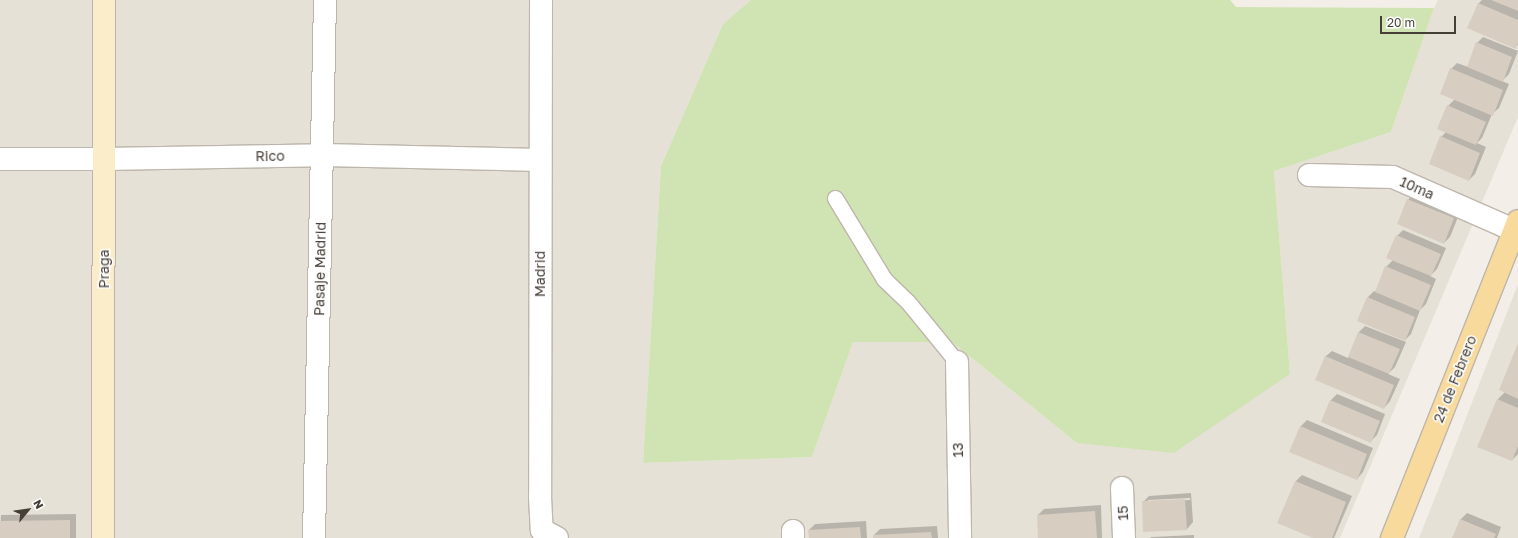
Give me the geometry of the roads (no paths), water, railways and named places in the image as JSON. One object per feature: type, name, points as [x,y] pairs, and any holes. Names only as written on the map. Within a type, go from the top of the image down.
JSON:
[{"type":"main road","name":"24 de Febrero","points":[[1392,538],[1517,228]]},
{"type":"street","name":"Praga","points":[[103,538],[104,0]]},
{"type":"street","name":"Pasaje Madrid","points":[[314,538],[325,0]]},
{"type":"street","name":"Madrid","points":[[541,0],[540,497],[542,530],[557,538]]},
{"type":"street","name":"Rico","points":[[0,159],[104,159],[323,155],[540,160]]},
{"type":"street","name":"10ma","points":[[1309,175],[1393,177],[1517,228]]},
{"type":"street","name":"13","points":[[956,362],[960,538]]},
{"type":"street","name":"15","points":[[1122,488],[1124,538]]},
{"type":"lane","points":[[835,198],[884,279],[908,302],[956,362]]}]
